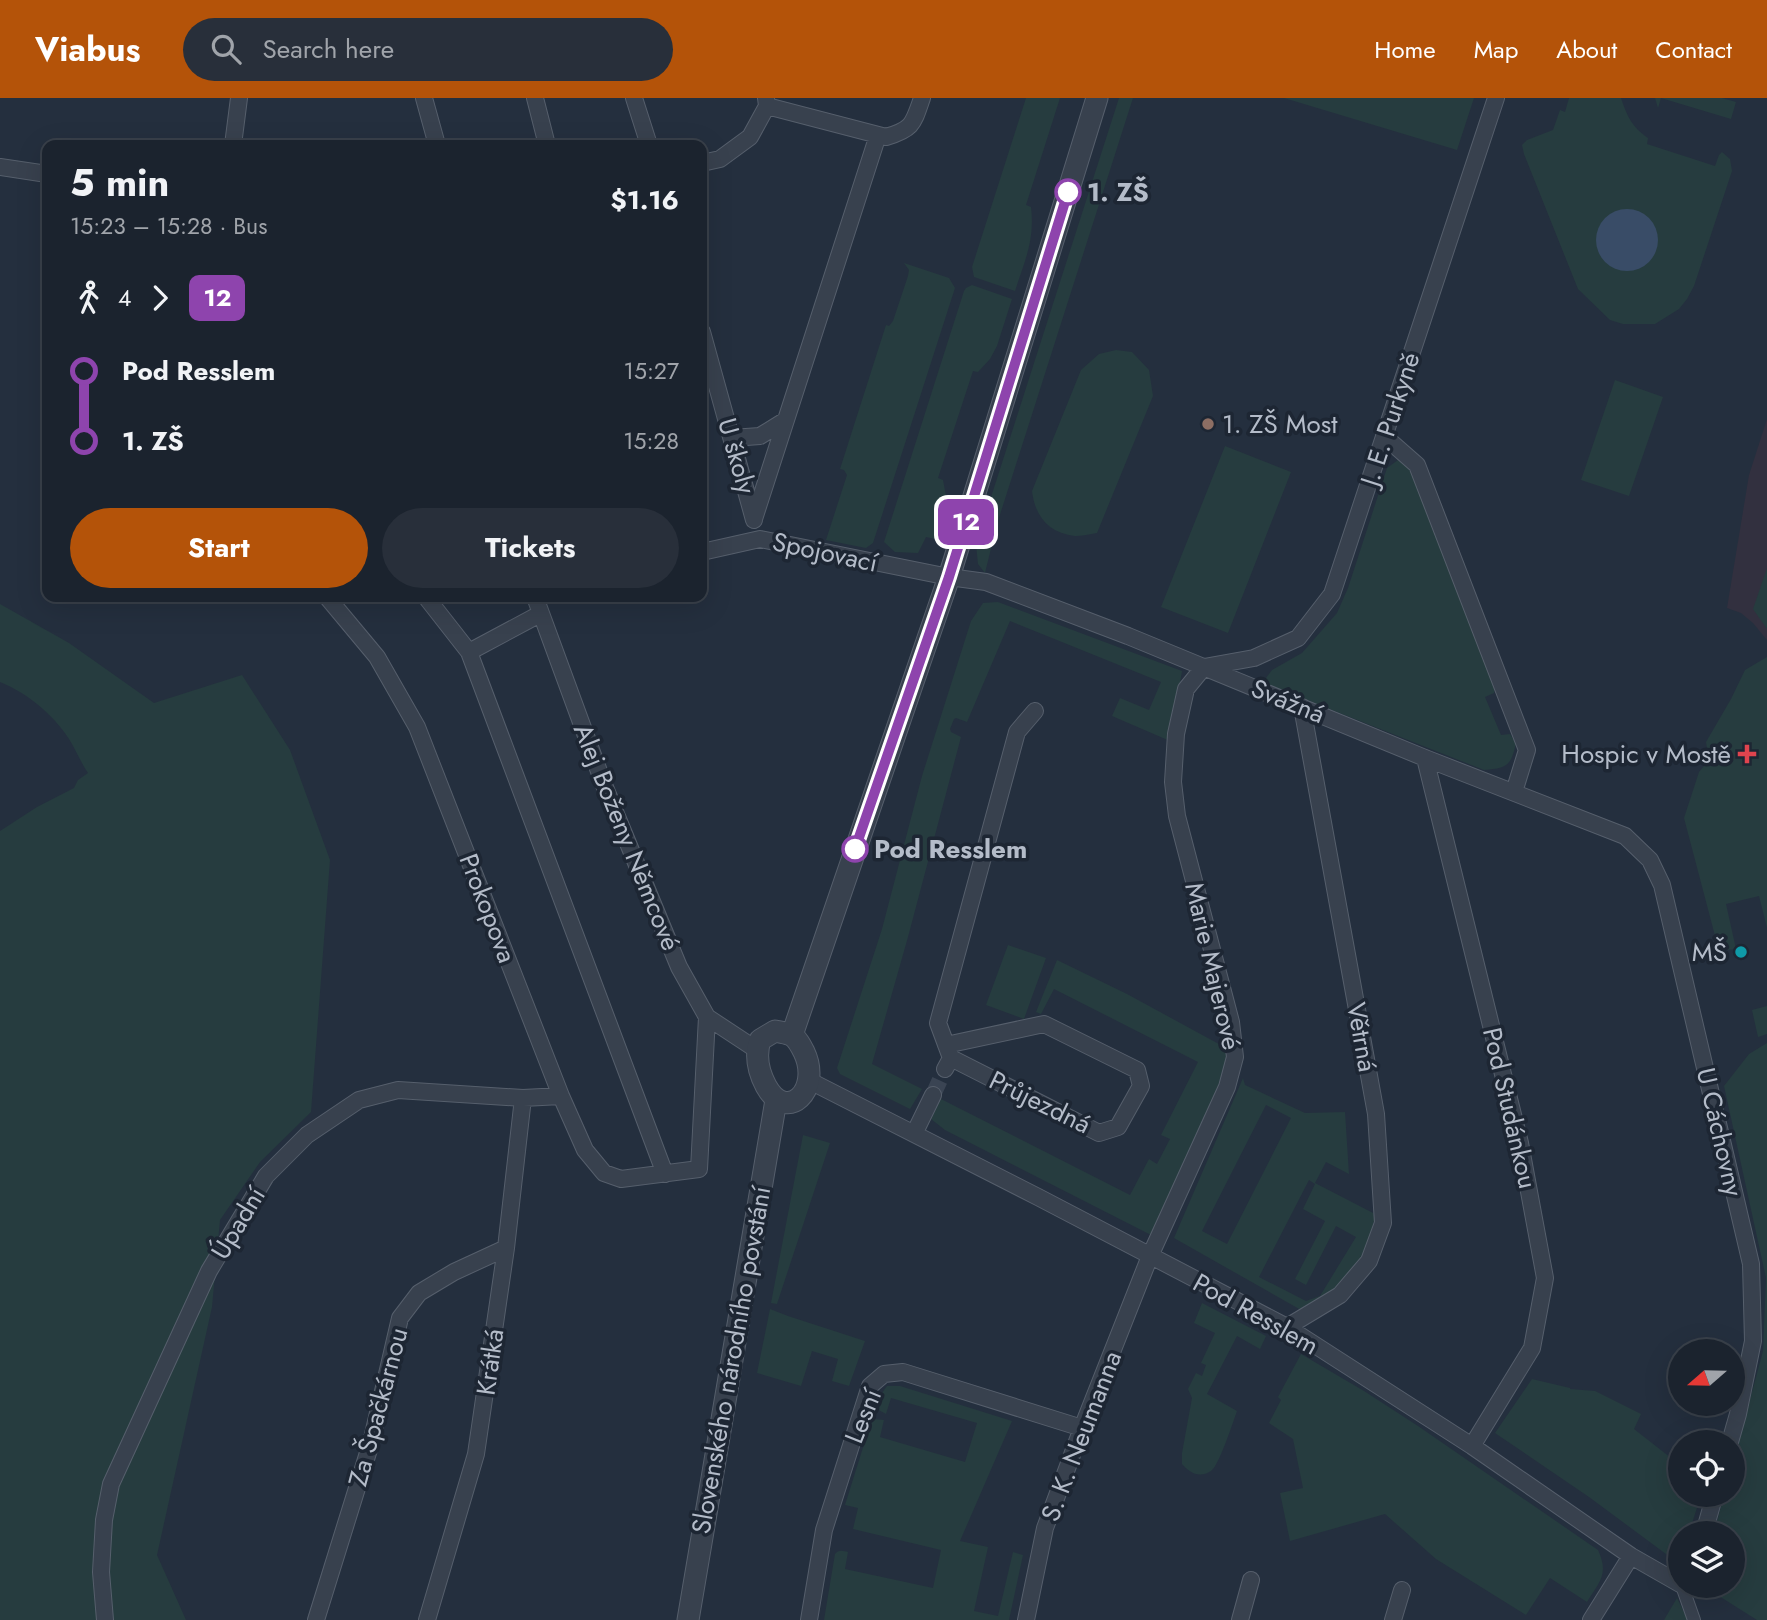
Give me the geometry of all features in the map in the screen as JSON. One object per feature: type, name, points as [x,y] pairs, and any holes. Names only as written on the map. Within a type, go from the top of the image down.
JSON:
[{"type":"street","points":[[234,140],[239,98]]},
{"type":"street","points":[[424,98],[436,140]]},
{"type":"street","points":[[534,98],[546,140]]},
{"type":"street","points":[[634,98],[647,140]]},
{"type":"street","points":[[707,162],[720,159],[750,137],[766,102],[886,137],[905,132],[916,117],[922,98]]},
{"type":"street","points":[[792,1035],[949,577],[1097,98]]},
{"type":"street","name":"J. E. Purkyně","points":[[1204,667],[1254,657],[1298,638],[1332,594],[1496,98]]},
{"type":"street","points":[[754,519],[878,135]]},
{"type":"street","points":[[0,167],[42,173]]},
{"type":"street","name":"U školy","points":[[707,350],[760,539]]},
{"type":"street","points":[[732,438],[760,436],[786,420]]},
{"type":"street","points":[[1384,436],[1417,465],[1527,750],[1514,792]]},
{"type":"street","name":"Spojovací","points":[[707,551],[760,539],[949,577]]},
{"type":"street","name":"Svážná","points":[[949,577],[986,582],[1625,836]]},
{"type":"street","name":"Prokopova","points":[[331,602],[377,657],[416,727],[561,1096],[584,1150],[604,1173],[621,1179],[699,1169],[707,1017]]},
{"type":"street","points":[[430,602],[469,652],[665,1174]]},
{"type":"street","name":"Alej Boženy Němcové","points":[[536,602],[604,785],[679,967],[707,1017],[757,1050]]},
{"type":"street","points":[[469,652],[540,614]]},
{"type":"street","name":"Marie Majerové","points":[[1150,1256],[1227,1087],[1235,1057],[1231,1021],[1177,817],[1173,782],[1176,734],[1186,689],[1204,667]]},
{"type":"street","name":"Větrná","points":[[1287,1327],[1340,1295],[1369,1261],[1382,1223],[1376,1114],[1302,707]]},
{"type":"street","points":[[947,1057],[938,1023],[1017,732],[1035,711]]},
{"type":"street","name":"Pod Studánkou","points":[[1425,758],[1520,1143],[1545,1278],[1532,1348],[1472,1446]]},
{"type":"street","name":"U Cáchovny","points":[[1625,836],[1650,860],[1662,885],[1751,1264],[1753,1341],[1733,1430]]},
{"type":"street","name":"Průjezdná","points":[[1044,1024],[1137,1070],[1141,1086],[1118,1127],[1099,1133],[947,1057],[1044,1024]]},
{"type":"street","points":[[775,1031],[792,1035],[807,1058],[810,1081],[802,1097],[791,1103],[776,1100],[768,1090],[759,1073],[757,1050],[760,1040],[775,1031]]},
{"type":"street","name":"Pod Resslem","points":[[810,1081],[1287,1327],[1472,1446],[1631,1556],[1668,1577]]},
{"type":"street","name":"Úpadní","points":[[105,1620],[101,1572],[104,1520],[111,1484],[209,1271],[266,1176],[307,1135],[359,1100],[398,1090],[523,1098],[561,1096]]},
{"type":"street","points":[[914,1134],[933,1095]]},
{"type":"street","name":"Krátká","points":[[428,1620],[476,1454],[506,1248],[523,1098]]},
{"type":"street","name":"Slovenského národního povstání","points":[[688,1620],[776,1100]]},
{"type":"street","name":"Za Špačkárnou","points":[[316,1620],[371,1443],[400,1318],[419,1293],[454,1272],[506,1248]]},
{"type":"street","name":"S. K. Neumanna","points":[[1026,1620],[1045,1528],[1150,1256]]},
{"type":"street","name":"Lesní","points":[[809,1620],[824,1530],[870,1386],[884,1374],[903,1372],[1082,1428]]},
{"type":"street","points":[[1591,1620],[1631,1556]]},
{"type":"street","points":[[1240,1620],[1251,1580]]},
{"type":"street","points":[[1393,1620],[1402,1590]]},
{"type":"street","points":[[1686,1598],[1694,1620]]},
{"type":"shaded area","points":[[1767,419],[1767,640],[1741,613],[1727,608],[1749,475]]},
{"type":"green space","points":[[1026,98],[1060,98],[1026,205],[1031,207],[1030,240],[1015,291],[974,277],[972,267]]},
{"type":"green space","points":[[1119,98],[1133,98],[997,524],[985,573],[978,564],[976,544]]},
{"type":"green space","points":[[1284,98],[1474,98],[1457,150]]},
{"type":"green space","points":[[1569,98],[1621,98],[1631,121],[1648,138],[1647,144],[1715,166],[1722,152],[1730,159],[1732,171],[1694,286],[1679,309],[1655,324],[1623,324],[1610,320],[1578,289],[1524,154],[1522,145],[1527,140],[1553,130],[1560,110],[1565,112]]},
{"type":"green space","points":[[1661,98],[1722,98],[1736,102],[1731,119]]},
{"type":"green space","points":[[904,263],[949,278],[955,288],[873,543],[866,548],[826,540],[847,475],[840,469],[886,325],[889,326],[893,321],[908,276],[909,270]]},
{"type":"green space","points":[[972,285],[1012,299],[990,359],[978,372],[973,371],[938,478],[943,480],[947,501],[935,539],[926,537],[918,553],[895,552],[884,542],[964,291]]},
{"type":"green space","points":[[1116,350],[1132,352],[1149,370],[1153,396],[1097,533],[1078,536],[1066,534],[1044,522],[1036,508],[1032,491],[1081,370],[1099,354]]},
{"type":"green space","points":[[1615,380],[1663,397],[1629,496],[1581,480]]},
{"type":"green space","points":[[1225,446],[1291,472],[1228,633],[1161,607]]},
{"type":"green space","points":[[1398,460],[1409,467],[1496,682],[1494,693],[1485,697],[1501,735],[1510,734],[1516,743],[1510,761],[1503,767],[1484,770],[1269,685],[1266,678],[1272,670],[1302,653],[1337,613],[1348,588],[1387,468]]},
{"type":"green space","points":[[1767,568],[1767,629],[1753,609]]},
{"type":"green space","points":[[998,602],[1182,671],[1170,741],[1112,716],[1120,698],[1149,710],[1161,682],[1010,621],[967,722],[956,718],[950,729],[961,737],[872,1064],[922,1089],[910,1109],[840,1074],[837,1068],[882,929],[922,776],[971,621],[983,603]]},
{"type":"green space","points":[[0,604],[69,643],[154,703],[242,675],[290,750],[330,860],[311,1112],[260,1162],[220,1220],[212,1307],[157,1555],[186,1620],[0,1620],[0,831],[37,807],[74,788],[78,780],[88,773],[69,739],[55,721],[29,698],[0,682]]},
{"type":"green space","points":[[1767,657],[1767,928],[1759,896],[1726,904],[1736,949],[1719,951],[1684,818],[1699,772],[1709,760],[1706,742],[1745,670]]},
{"type":"green space","points":[[1008,945],[1046,958],[1024,1019],[986,1005]]},
{"type":"green space","points":[[1057,960],[1127,994],[1228,1049],[1212,1105],[1151,1235],[945,1130],[931,1119],[941,1099],[1130,1195],[1149,1159],[1157,1164],[1170,1139],[1161,1135],[1198,1062],[1054,989],[1041,1014],[1036,1012]]},
{"type":"green space","points":[[1767,1006],[1767,1034],[1758,1037],[1752,1010]]},
{"type":"green space","points":[[1767,1043],[1767,1620],[1757,1620],[1722,1598],[1745,1598],[1745,1521],[1717,1521],[1721,1507],[1745,1507],[1745,1430],[1742,1430],[1763,1351],[1766,1278],[1724,1086],[1749,1054]]},
{"type":"green space","points":[[1243,1078],[1245,1085],[1305,1113],[1345,1112],[1349,1174],[1326,1162],[1315,1183],[1375,1214],[1364,1255],[1340,1289],[1301,1310],[1174,1238]],"holes":[[[1266,1105],[1291,1118],[1227,1244],[1202,1231]],[[1309,1180],[1315,1184],[1303,1209],[1325,1221],[1295,1279],[1306,1285],[1336,1226],[1356,1237],[1320,1296],[1306,1301],[1259,1277]]]},
{"type":"green space","points":[[803,1135],[830,1143],[777,1304],[771,1303]]},
{"type":"green space","points":[[1202,1303],[1266,1336],[1260,1349],[1237,1336],[1207,1394],[1237,1411],[1214,1467],[1207,1473],[1198,1474],[1182,1464],[1182,1453],[1192,1398],[1188,1389],[1196,1373],[1202,1376],[1206,1365],[1201,1363],[1215,1333],[1194,1323]]},
{"type":"green space","points":[[770,1309],[865,1341],[849,1386],[832,1381],[838,1359],[812,1351],[801,1386],[757,1373]]},
{"type":"green space","points":[[1301,1354],[1418,1426],[1598,1550],[1603,1565],[1602,1577],[1587,1602],[1550,1578],[1526,1615],[1436,1559],[1385,1514],[1290,1541],[1280,1493],[1303,1488],[1293,1439],[1269,1423],[1281,1400],[1278,1397]]},
{"type":"green space","points":[[1532,1379],[1570,1389],[1595,1391],[1641,1414],[1634,1429],[1668,1456],[1668,1507],[1697,1507],[1693,1521],[1668,1521],[1668,1556],[1495,1433]]},
{"type":"green space","points":[[887,1386],[900,1386],[1012,1421],[960,1541],[988,1547],[974,1611],[998,1616],[1013,1552],[1023,1555],[1009,1620],[824,1620],[835,1554],[840,1551],[848,1552],[845,1569],[933,1588],[941,1550],[853,1529],[858,1508],[845,1505],[874,1419],[884,1420],[880,1437],[965,1462],[977,1423],[891,1398],[886,1414],[877,1409],[879,1399]]},
{"type":"green space","points":[[1677,1598],[1688,1620],[1664,1620]]},
{"type":"water","points":[[1621,209],[1633,209],[1649,218],[1656,228],[1656,252],[1649,262],[1633,271],[1621,271],[1610,266],[1601,257],[1596,246],[1596,234],[1601,223],[1610,214]]},
{"type":"tunnel","points":[[933,1095],[945,1069]]},
{"type":"bus line","name":"12","points":[[855,849],[949,577],[1068,192]]},
{"type":"place","name":"1. ZŠ","points":[[1068,192]]},
{"type":"place","name":"1. ZŠ Most","points":[[1208,424]]},
{"type":"place","name":"Hospic v Mostě","points":[[1747,754]]},
{"type":"place","name":"Pod Resslem","points":[[855,849]]},
{"type":"place","name":"MŠ","points":[[1741,952]]}]
